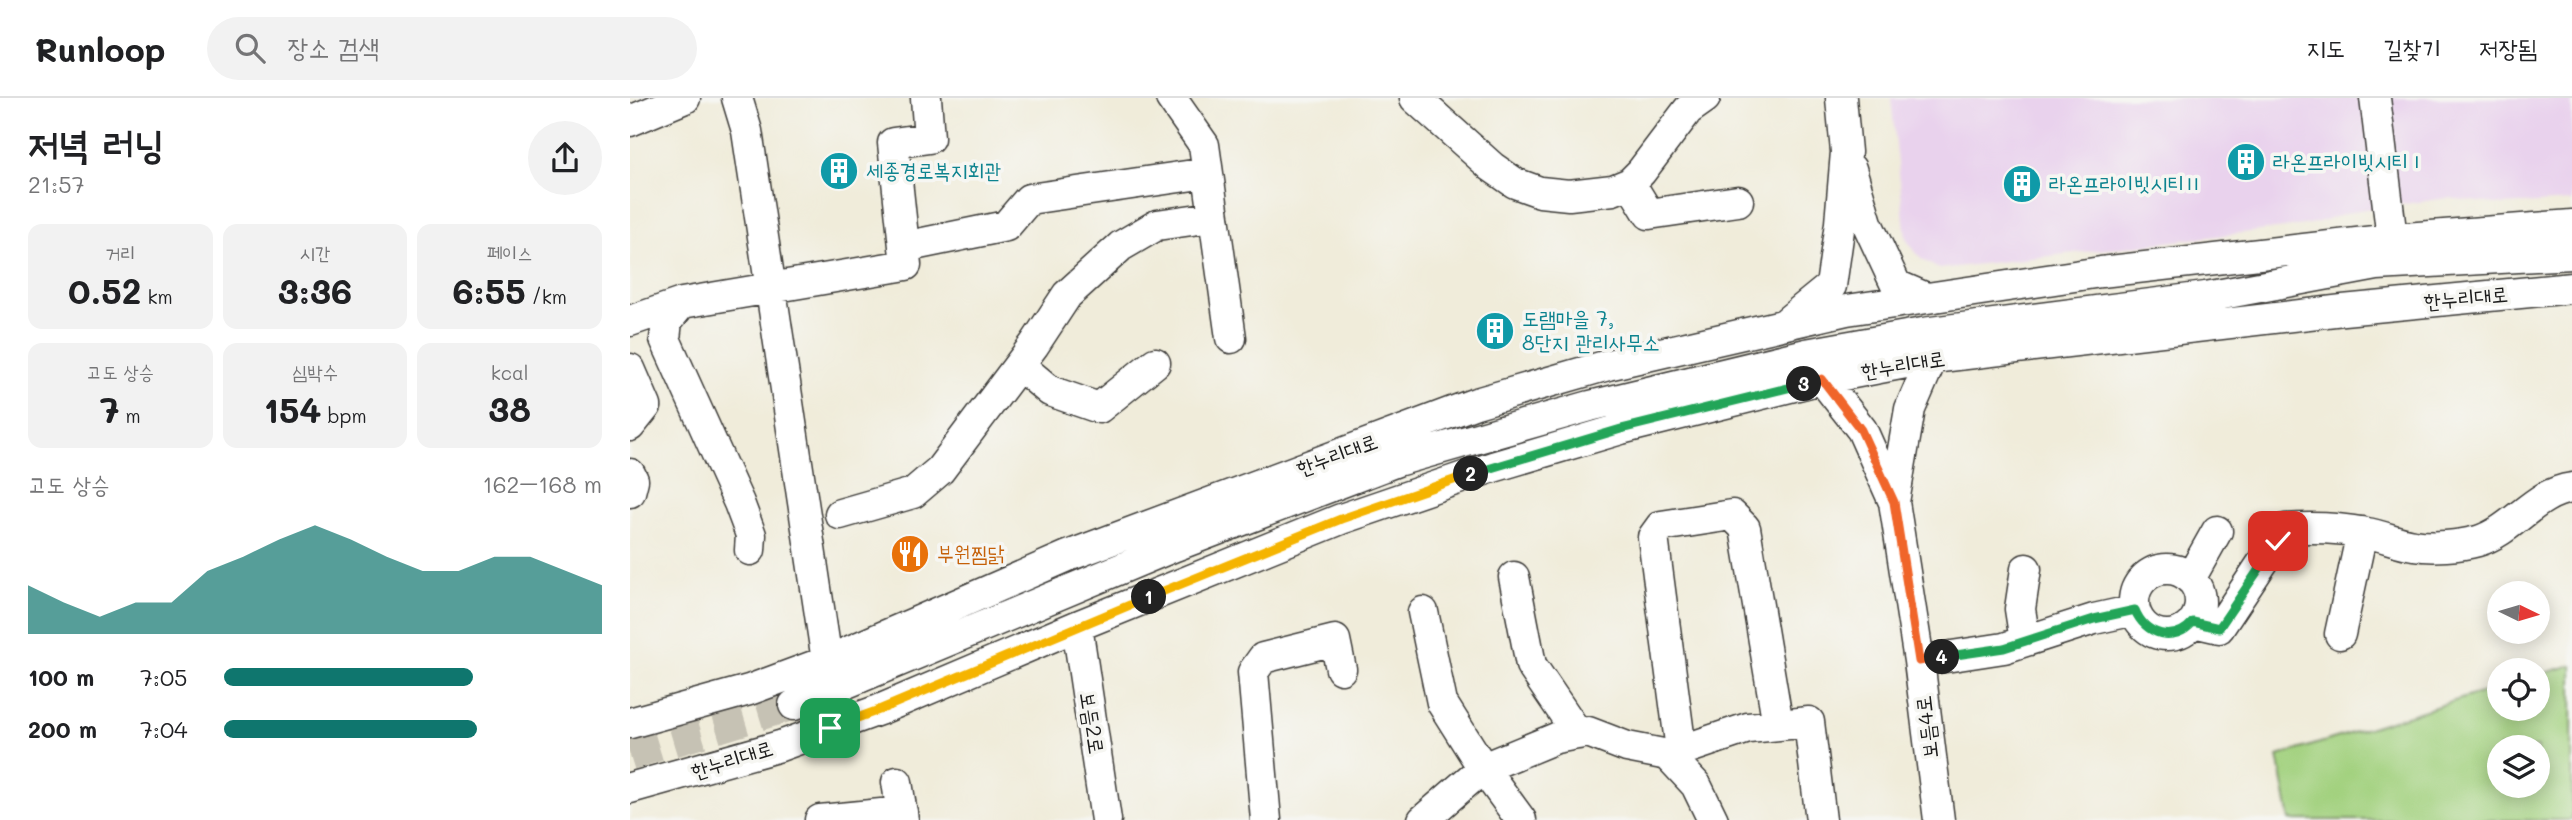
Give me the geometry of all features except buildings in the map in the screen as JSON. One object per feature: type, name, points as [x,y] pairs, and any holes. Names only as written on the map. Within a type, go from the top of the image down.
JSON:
[{"type":"street","points":[[630,121],[685,98]]},
{"type":"street","points":[[737,98],[747,131],[827,661]]},
{"type":"street","points":[[630,321],[682,303],[906,265],[893,143],[929,138],[926,98]]},
{"type":"street","points":[[1171,98],[1204,145],[1231,338]]},
{"type":"street","points":[[1415,98],[1492,167],[1514,183],[1540,192],[1569,195],[1613,190],[1630,183],[1641,172],[1685,104]]},
{"type":"street","points":[[1785,324],[1831,286],[1846,152],[1841,98]]},
{"type":"street","points":[[2375,98],[2392,239]]},
{"type":"street","points":[[1846,152],[1867,223],[1896,285],[1926,298]]},
{"type":"street","points":[[904,247],[1006,226],[1029,200],[1208,173]]},
{"type":"street","points":[[1630,183],[1649,214],[1738,201]]},
{"type":"street","points":[[840,514],[913,494],[940,470],[982,393],[1019,365],[1067,295],[1121,246],[1157,225],[1213,216]]},
{"type":"street","name":"한누리대로","points":[[630,723],[748,690],[827,661],[1068,556],[1476,403],[1608,365],[1847,310],[2101,272],[2392,239],[2572,225]]},
{"type":"street","points":[[794,705],[1175,545],[1397,461],[1590,406],[1806,354],[1923,333],[2206,298],[2376,265],[2572,254]]},
{"type":"street","name":"한누리대로","points":[[630,788],[666,780],[793,741],[879,710],[1341,519],[1493,467],[1621,429],[1822,379],[1933,358],[2329,311],[2572,288]]},
{"type":"street","points":[[682,303],[667,321],[666,339],[739,503],[751,535],[750,550]]},
{"type":"street","points":[[1894,502],[1910,409],[1933,358]]},
{"type":"street","points":[[1019,365],[1050,391],[1099,408],[1155,363]]},
{"type":"street","points":[[630,369],[646,406],[630,426]]},
{"type":"street","points":[[1822,379],[1861,430],[1894,502]]},
{"type":"street","points":[[630,474],[634,481],[630,492]]},
{"type":"street","points":[[2193,622],[2219,628],[2285,529],[2318,527],[2362,532],[2413,545],[2435,547],[2479,540],[2503,528],[2542,498],[2572,488]]},
{"type":"street","name":"보듬4로","points":[[1894,502],[1919,661],[1939,820]]},
{"type":"street","points":[[1713,820],[1696,785],[1675,752],[1654,537],[1661,526],[1732,515],[1745,528],[1779,725]]},
{"type":"street","points":[[2190,579],[2217,531]]},
{"type":"street","points":[[2340,634],[2362,532]]},
{"type":"street","points":[[2025,641],[2020,609],[2026,569]]},
{"type":"street","points":[[2172,570],[2190,579],[2199,598],[2199,609],[2193,622],[2178,633],[2156,634],[2146,628],[2135,610],[2137,589],[2151,573],[2172,570]]},
{"type":"street","points":[[1514,577],[1531,665],[1578,734]]},
{"type":"street","points":[[1919,661],[2004,648],[2094,619],[2135,610]]},
{"type":"street","points":[[1423,612],[1442,703],[1483,768],[1521,820]]},
{"type":"street","name":"보듬2로","points":[[1077,626],[1107,820]]},
{"type":"street","points":[[1266,820],[1253,672],[1263,658],[1335,640],[1340,669]]},
{"type":"street","points":[[1423,820],[1483,768],[1556,738],[1588,732],[1627,747],[1675,752],[1748,728],[1809,722],[1821,820]]},
{"type":"street","points":[[821,820],[903,816],[897,782]]},
{"type":"shaded area","points":[[1891,98],[2572,98],[2572,201],[2504,205],[2448,198],[2359,210],[2315,223],[2285,228],[1939,269],[1921,259],[1906,239]]},
{"type":"green space","points":[[2572,665],[2572,820],[2290,820],[2278,756],[2487,691],[2487,721],[2550,721],[2550,671]]},
{"type":"tunnel","points":[[630,755],[794,705]]},
{"type":"place","name":"라온프라이빗시티Ⅰ","points":[[2246,162]]},
{"type":"place","name":"세종경로복지회관","points":[[839,171]]},
{"type":"place","name":"라온프라이빗시티Ⅱ","points":[[2022,184]]},
{"type":"place","name":"도램마을 7, 8단지 관리사무소","points":[[1495,331]]},
{"type":"place","name":"부원찜닭","points":[[910,554]]},
{"type":"route","points":[[830,728],[1341,519],[1493,467],[1621,429],[1822,379],[1861,430],[1894,502],[1919,661],[2004,648],[2094,619],[2135,610],[2139,620],[2156,634],[2178,633],[2193,622],[2219,628],[2278,541]]}]
